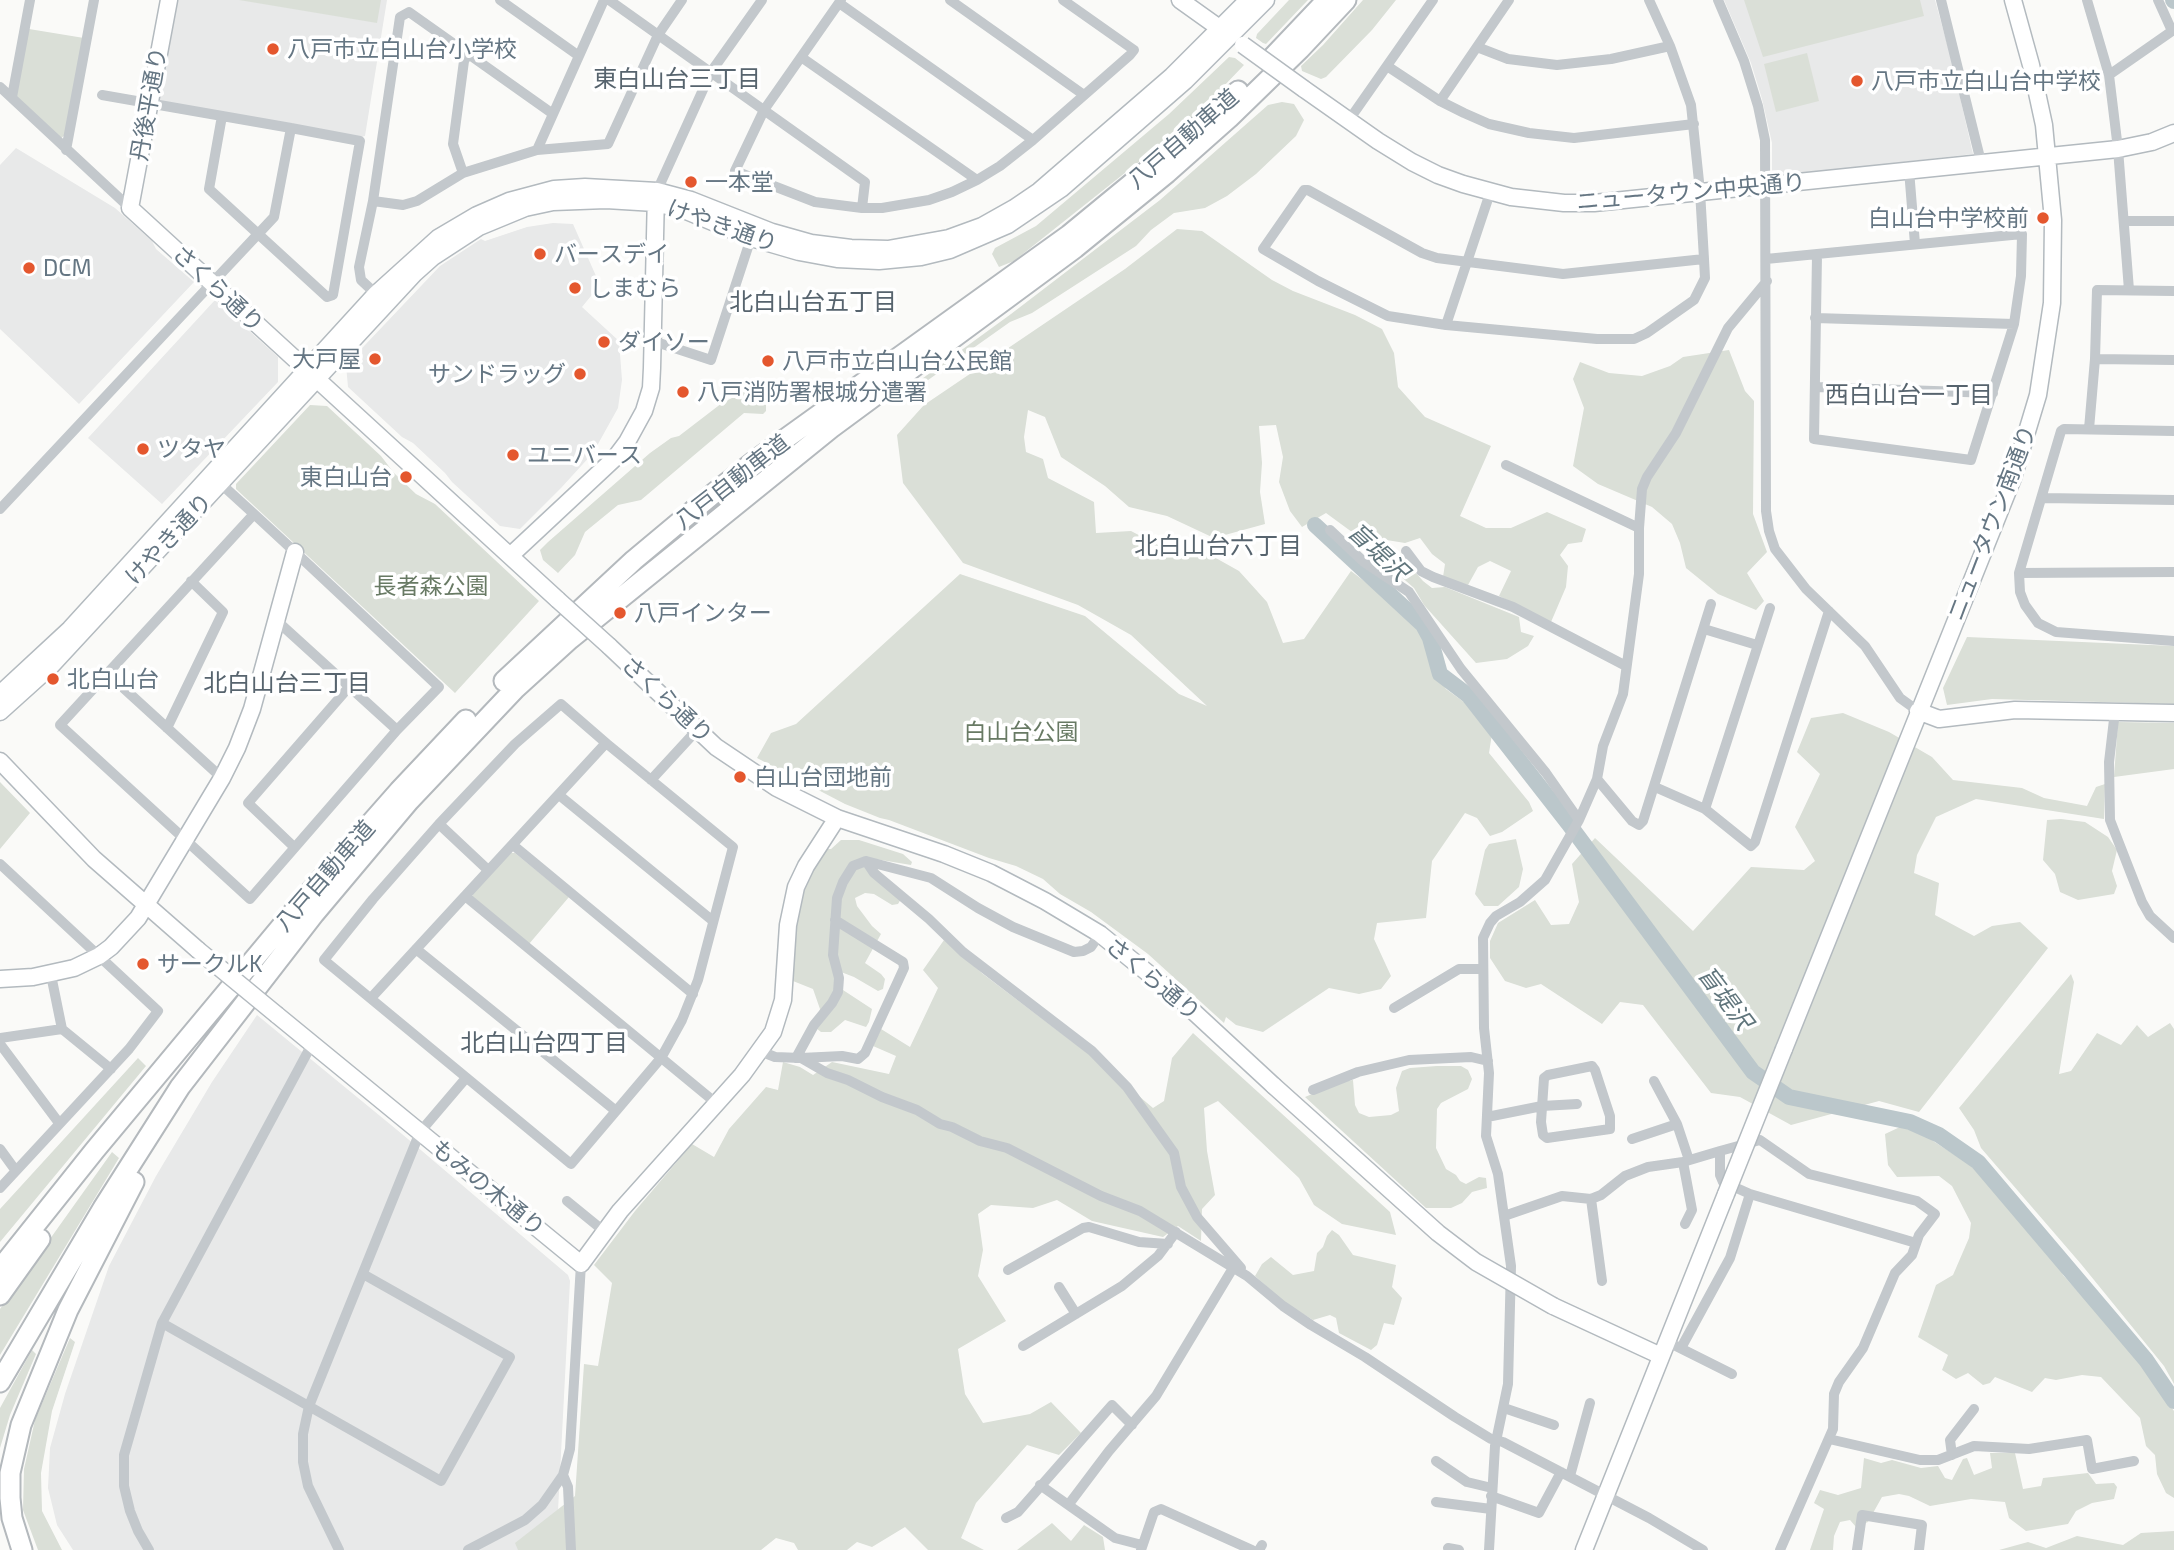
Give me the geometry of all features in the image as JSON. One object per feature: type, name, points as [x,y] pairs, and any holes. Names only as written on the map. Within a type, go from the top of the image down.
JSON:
[{"type":"highway","name":"八戸自動車道","points":[[196,1029],[310,892],[399,791],[506,680],[634,560],[756,460],[1069,235],[1222,106],[1286,44],[1326,0]]},
{"type":"highway","name":"八戸自動車道","points":[[234,1017],[314,914],[409,801],[515,689],[570,639],[831,428],[1075,248],[1167,173],[1292,58],[1346,0]]},
{"type":"highway","points":[[0,1382],[180,1087],[234,1017]]},
{"type":"highway","points":[[22,1550],[12,1518],[10,1473],[21,1425],[40,1376],[68,1310],[113,1220],[175,1110],[234,1017]]},
{"type":"highway","points":[[0,1269],[196,1029]]},
{"type":"highway","points":[[0,1294],[196,1029]]},
{"type":"street","points":[[12,97],[30,0]]},
{"type":"street","points":[[66,150],[94,0]]},
{"type":"street","name":"丹後平通り","points":[[130,208],[169,0]]},
{"type":"street","points":[[500,0],[579,56]]},
{"type":"street","points":[[537,150],[607,0],[865,182],[862,208]]},
{"type":"street","points":[[373,201],[403,205],[417,201],[463,173],[537,150],[608,144],[658,35],[682,0]]},
{"type":"street","points":[[510,556],[615,458],[627,443],[644,411],[651,388],[656,197],[710,72],[762,0]]},
{"type":"street","points":[[950,0],[1084,95]]},
{"type":"street","points":[[1033,140],[840,1],[764,110],[735,172],[815,202],[862,208],[929,200],[976,180],[1000,166],[1033,140],[1133,50],[1063,0]]},
{"type":"street","name":"ニュータウン中央通り","points":[[1180,0],[1412,162],[1463,184],[1537,201],[1594,203],[2118,149],[2152,142],[2174,133]]},
{"type":"street","name":"けやき通り","points":[[0,712],[50,667],[220,483],[376,294],[438,238],[477,215],[509,201],[554,189],[585,187],[691,200],[772,232],[811,243],[888,249],[949,238],[982,226],[1039,191],[1172,76],[1231,37],[1248,0]]},
{"type":"street","name":"けやき通り","points":[[0,694],[70,628],[311,375],[414,274],[433,257],[479,227],[525,208],[553,202],[656,197],[751,238],[799,252],[837,259],[879,261],[930,255],[981,239],[1018,219],[1061,189],[1185,80],[1266,0]]},
{"type":"street","points":[[1349,120],[1433,0]]},
{"type":"street","points":[[1440,101],[1509,0]]},
{"type":"street","points":[[1649,0],[1670,46],[1691,105],[1700,191],[1704,259],[1704,278],[1694,300],[1647,332],[1634,339],[1597,339],[1446,325],[1388,316],[1318,281],[1263,249],[1304,190],[1307,190],[1422,253],[1437,258],[1563,274],[1704,259]]},
{"type":"street","points":[[1718,0],[1744,61],[1765,140],[1766,498],[1769,531],[1776,549],[1805,589],[1873,655],[1900,698],[1939,719],[2015,710],[2174,713]]},
{"type":"street","points":[[1941,0],[1981,162]]},
{"type":"street","name":"ニュータウン南通り","points":[[1584,1550],[1670,1348],[1726,1194],[2013,478],[2038,395],[2052,303],[2053,220],[2049,156],[2031,65],[2013,0]]},
{"type":"street","points":[[2087,0],[2109,75],[2118,149],[2129,290]]},
{"type":"street","points":[[2109,75],[2172,31],[2158,0]]},
{"type":"street","points":[[376,294],[361,280],[359,267],[373,201],[400,17],[409,12],[553,114]]},
{"type":"street","points":[[1477,47],[1508,59],[1557,65],[1611,59],[1670,46]]},
{"type":"street","points":[[463,173],[453,144],[464,61],[468,54]]},
{"type":"street","points":[[801,57],[976,180]]},
{"type":"street","points":[[1387,66],[1440,101],[1489,124],[1549,136],[1602,136],[1694,124]]},
{"type":"street","points":[[0,87],[130,208]]},
{"type":"street","points":[[102,95],[291,128],[360,141],[333,295],[327,297],[209,190],[222,116]]},
{"type":"street","points":[[0,509],[274,217],[291,128]]},
{"type":"street","points":[[1909,170],[1915,244]]},
{"type":"street","points":[[1446,325],[1490,192]]},
{"type":"street","name":"さくら通り","points":[[130,208],[609,646],[697,730],[742,766],[777,788],[837,818],[991,873],[1100,934],[1172,992],[1438,1233],[1495,1273],[1553,1306],[1670,1348]]},
{"type":"street","points":[[2124,221],[2174,221]]},
{"type":"street","points":[[1766,259],[2022,234],[2021,276],[2014,324],[1972,460],[1814,439],[1817,255]]},
{"type":"street","points":[[653,341],[711,360],[751,238]]},
{"type":"street","points":[[1489,1550],[1491,1492],[1497,1440],[1508,1384],[1511,1266],[1498,1174],[1486,1136],[1488,1061],[1484,1028],[1483,938],[1496,916],[1520,902],[1545,880],[1579,820],[1597,779],[1603,746],[1623,694],[1639,574],[1640,501],[1647,477],[1676,433],[1728,328],[1767,281]]},
{"type":"street","points":[[2089,429],[2097,290],[2174,290]]},
{"type":"street","points":[[1815,318],[2014,324]]},
{"type":"street","points":[[2095,359],[2174,360]]},
{"type":"street","points":[[1815,387],[1993,393]]},
{"type":"street","points":[[2174,431],[2061,431],[2019,573],[2020,592],[2025,605],[2038,622],[2056,632],[2174,641]]},
{"type":"street","points":[[1506,465],[1639,528]]},
{"type":"street","points":[[220,483],[254,514],[295,552],[439,687],[293,846],[250,899],[60,725],[254,514]]},
{"type":"street","points":[[2043,498],[2174,500]]},
{"type":"street","points":[[1330,530],[1364,562],[1409,592],[1461,668],[1546,773],[1579,820]]},
{"type":"street","points":[[1406,551],[1420,571],[1513,607],[1626,666]]},
{"type":"street","points":[[0,979],[51,975],[99,956],[125,933],[145,906],[222,778],[253,709],[295,552]]},
{"type":"street","points":[[2019,573],[2174,572]]},
{"type":"street","points":[[167,728],[223,612],[191,580]]},
{"type":"street","points":[[1597,779],[1632,821],[1639,825],[1643,821],[1655,787],[1711,604]]},
{"type":"street","points":[[1705,809],[1770,608]]},
{"type":"street","points":[[1655,787],[1705,809],[1748,846],[1755,842],[1829,611]]},
{"type":"street","points":[[276,620],[397,730]]},
{"type":"street","points":[[1704,629],[1757,645]]},
{"type":"street","points":[[107,673],[222,778]]},
{"type":"street","points":[[293,846],[248,803],[349,687]]},
{"type":"street","points":[[561,704],[651,780],[733,847],[693,994],[662,1058],[571,1164],[324,960],[439,824],[514,744],[561,704]]},
{"type":"street","points":[[2115,711],[2109,762],[2109,820],[2142,902],[2150,916],[2174,938]]},
{"type":"street","points":[[651,780],[697,730]]},
{"type":"street","points":[[371,998],[606,743]]},
{"type":"street","name":"もみの木通り","points":[[0,761],[56,822],[145,906],[581,1264]]},
{"type":"street","points":[[559,795],[713,921]]},
{"type":"street","points":[[468,1550],[525,1520],[555,1490],[563,1475],[570,1449],[581,1264],[620,1212],[760,1051],[772,1031],[783,1000],[788,925],[796,887],[806,866],[837,818]]},
{"type":"street","points":[[439,824],[488,870]]},
{"type":"street","points":[[513,845],[693,994]]},
{"type":"street","points":[[798,1058],[814,1025],[838,992],[839,978],[833,955],[837,898],[853,866],[866,862],[931,878],[1013,927],[1074,952],[1091,947],[1100,934]]},
{"type":"street","points":[[866,862],[874,873],[929,919],[963,952],[1093,1051],[1127,1087],[1174,1153],[1181,1187],[1197,1217],[1247,1276],[1283,1306],[1366,1357],[1455,1418],[1606,1495],[1689,1547],[1703,1550]]},
{"type":"street","points":[[0,864],[158,1011],[111,1069],[0,1188]]},
{"type":"street","points":[[465,896],[716,1103]]},
{"type":"street","points":[[760,1051],[775,1057],[798,1058],[842,1056],[858,1059],[865,1054],[904,968],[903,962],[835,920]]},
{"type":"street","points":[[416,949],[615,1111]]},
{"type":"street","points":[[1394,1008],[1459,969],[1482,969]]},
{"type":"street","points":[[51,975],[62,1029],[111,1069]]},
{"type":"street","points":[[0,1038],[62,1029]]},
{"type":"street","points":[[0,1044],[59,1123]]},
{"type":"street","points":[[149,1550],[130,1511],[124,1486],[124,1455],[162,1323],[312,1044]]},
{"type":"street","points":[[1313,1090],[1358,1072],[1409,1060],[1471,1057],[1488,1061]]},
{"type":"street","points":[[798,1058],[940,1124],[980,1141],[1007,1148],[1101,1196],[1129,1205],[1172,1239],[1201,1250],[1247,1276]]},
{"type":"street","points":[[1592,1066],[1610,1116],[1610,1129],[1547,1138],[1543,1135],[1542,1106],[1544,1079],[1548,1075],[1592,1066]]},
{"type":"street","points":[[339,1550],[309,1486],[303,1462],[303,1434],[309,1406],[420,1132],[466,1078]]},
{"type":"street","points":[[1654,1081],[1677,1124],[1686,1161],[1692,1210],[1685,1224]]},
{"type":"street","points":[[1487,1117],[1542,1106],[1577,1104]]},
{"type":"street","points":[[1632,1139],[1677,1124]]},
{"type":"street","points":[[1504,1216],[1562,1196],[1591,1199],[1601,1195],[1625,1176],[1648,1167],[1686,1161],[1760,1140],[1809,1174],[1917,1201],[1936,1214],[1919,1235],[1912,1255],[1889,1283],[1863,1348],[1839,1382],[1834,1394],[1835,1418],[1829,1439],[1780,1550]]},
{"type":"street","points":[[0,1149],[16,1171]]},
{"type":"street","points":[[1720,1151],[1720,1175],[1723,1182],[1750,1194],[1916,1243]]},
{"type":"street","points":[[1732,1374],[1670,1348],[1730,1258],[1750,1194]]},
{"type":"street","points":[[1591,1199],[1602,1282]]},
{"type":"street","points":[[567,1201],[605,1232]]},
{"type":"street","points":[[1007,1270],[1083,1228],[1089,1227],[1139,1242],[1172,1239]]},
{"type":"street","points":[[1023,1346],[1122,1286],[1172,1239]]},
{"type":"street","points":[[1069,1504],[1156,1395],[1233,1268]]},
{"type":"street","points":[[162,1323],[441,1481],[510,1357],[363,1274]]},
{"type":"street","points":[[1059,1287],[1076,1314]]},
{"type":"street","points":[[1436,1461],[1467,1482],[1539,1513],[1565,1474],[1590,1403]]},
{"type":"street","points":[[1006,1518],[1018,1512],[1112,1405],[1132,1425]]},
{"type":"street","points":[[1504,1408],[1554,1425]]},
{"type":"street","points":[[1952,1455],[1950,1440],[1974,1409]]},
{"type":"street","points":[[1829,1439],[1920,1460],[1938,1460],[1974,1446],[2029,1449],[2087,1440],[2092,1469],[2134,1461]]},
{"type":"street","points":[[563,1475],[568,1487],[571,1550]]},
{"type":"street","points":[[1040,1485],[1115,1538],[1142,1548],[1154,1511],[1161,1509],[1258,1548]]},
{"type":"street","points":[[1436,1502],[1491,1509]]},
{"type":"street","points":[[1857,1550],[1863,1514],[1923,1525],[1919,1550]]},
{"type":"shaded area","name":"八戸市立白山台小学校","points":[[176,0],[387,0],[365,136],[161,102],[158,99]]},
{"type":"shaded area","name":"八戸市立白山台中学校","points":[[1724,0],[1935,0],[1973,154],[1772,177],[1772,143],[1762,99],[1751,63]]},
{"type":"shaded area","points":[[16,148],[115,208],[194,282],[79,404],[0,329],[0,165]]},
{"type":"shaded area","points":[[553,223],[573,224],[600,285],[582,307],[619,341],[622,380],[618,408],[593,453],[520,529],[500,526],[413,443],[402,437],[348,387],[346,365],[440,266],[481,239],[485,241],[527,227]]},
{"type":"shaded area","points":[[215,300],[278,357],[278,382],[162,504],[88,438]]},
{"type":"shaded area","points":[[257,1015],[568,1275],[570,1281],[558,1511],[562,1550],[73,1550],[57,1525],[48,1488],[50,1448],[65,1394],[109,1266],[156,1176],[212,1082]]},
{"type":"green space","points":[[239,0],[381,0],[377,23]]},
{"type":"green space","points":[[1289,0],[1308,0],[1266,44],[1256,38],[1257,34]]},
{"type":"green space","points":[[1363,0],[1396,0],[1372,30],[1326,77],[1321,79],[1302,71],[1301,66]]},
{"type":"green space","points":[[1744,0],[1920,0],[1924,16],[1763,57]]},
{"type":"green space","points":[[29,29],[84,38],[65,135],[60,139],[16,97]]},
{"type":"green space","points":[[1807,53],[1819,101],[1776,112],[1764,64]]},
{"type":"green space","points":[[1229,57],[1244,65],[1201,110],[1014,261],[999,267],[992,254],[995,248],[1036,226],[1169,114]]},
{"type":"green space","points":[[1282,102],[1294,104],[1304,120],[1296,136],[1256,174],[1227,196],[1205,208],[1174,213],[1151,230],[1136,246],[1032,313],[1010,322],[914,390],[919,381],[1160,200],[1268,105]]},
{"type":"green space","name":"白山台公園","points":[[1177,229],[1202,231],[1272,280],[1382,329],[1394,353],[1398,387],[1425,417],[1491,446],[1460,516],[1486,528],[1511,528],[1547,512],[1586,529],[1582,542],[1568,544],[1560,555],[1568,566],[1566,587],[1551,622],[1499,596],[1511,571],[1490,561],[1478,567],[1468,585],[1443,577],[1445,564],[1432,554],[1420,538],[1405,543],[1356,535],[1326,513],[1302,527],[1290,511],[1279,482],[1283,457],[1276,425],[1259,426],[1262,463],[1260,492],[1265,524],[1214,538],[1167,516],[1129,507],[1105,486],[1061,457],[1045,417],[1028,410],[1024,437],[1026,452],[1043,459],[1048,478],[1094,502],[1096,533],[1131,531],[1175,554],[1214,557],[1239,571],[1267,602],[1283,643],[1304,639],[1351,571],[1385,597],[1420,631],[1433,671],[1446,689],[1468,705],[1492,734],[1489,753],[1529,802],[1533,811],[1502,832],[1490,836],[1477,818],[1465,813],[1432,861],[1426,918],[1377,923],[1374,939],[1391,976],[1381,989],[1359,994],[1329,988],[1263,1032],[1236,1025],[1226,1017],[1224,1023],[1148,954],[1091,912],[1060,894],[1043,879],[1016,866],[845,804],[757,758],[771,733],[796,724],[960,574],[1085,616],[1179,694],[1207,706],[1131,635],[1078,605],[963,563],[903,483],[897,435],[924,405],[1125,269]]},
{"type":"green space","points":[[1729,350],[1745,391],[1754,401],[1753,514],[1767,552],[1747,573],[1764,601],[1756,610],[1718,594],[1686,568],[1672,524],[1652,507],[1598,484],[1573,466],[1584,408],[1573,379],[1580,362],[1609,373],[1642,376],[1670,366],[1683,357]]},
{"type":"green space","points":[[746,391],[763,398],[766,411],[763,414],[744,413],[641,500],[618,505],[585,532],[575,555],[558,573],[543,560],[540,550],[548,542],[650,453],[671,438],[679,436],[722,403]]},
{"type":"green space","name":"長者森公園","points":[[310,405],[327,406],[381,456],[416,494],[435,504],[539,601],[455,693],[236,489],[236,484]]},
{"type":"green space","points":[[1366,547],[1403,558],[1432,588],[1445,587],[1519,617],[1521,632],[1534,636],[1528,646],[1507,659],[1476,663],[1424,605],[1414,588],[1390,567],[1374,560]]},
{"type":"green space","points":[[1967,637],[2174,646],[2174,704],[1992,699],[1947,705],[1943,688]]},
{"type":"green space","points":[[1843,713],[1889,732],[1932,757],[1953,780],[2022,788],[2044,798],[2087,806],[2096,787],[2105,784],[2104,819],[1976,799],[1936,817],[1917,855],[1914,873],[1939,883],[1935,915],[1974,936],[1992,926],[2020,922],[2048,948],[1919,1112],[1879,1101],[1791,1125],[1740,1097],[1711,1093],[1643,1005],[1620,1002],[1602,1024],[1541,984],[1526,988],[1505,981],[1490,958],[1490,941],[1498,923],[1535,900],[1551,925],[1569,924],[1579,902],[1572,864],[1595,838],[1693,931],[1751,867],[1804,870],[1815,861],[1795,827],[1820,774],[1797,752],[1811,718]]},
{"type":"green space","points":[[2118,722],[2174,723],[2174,769],[2114,777]]},
{"type":"green space","points":[[0,782],[30,813],[0,849]]},
{"type":"green space","points":[[2047,820],[2085,822],[2108,837],[2117,850],[2112,871],[2117,886],[2114,894],[2078,900],[2060,892],[2055,874],[2043,860]]},
{"type":"green space","points":[[1516,839],[1523,869],[1519,887],[1498,906],[1484,906],[1475,894],[1485,850],[1489,844]]},
{"type":"green space","points":[[841,840],[859,840],[903,854],[912,862],[911,865],[869,858],[901,899],[898,904],[892,905],[874,894],[865,893],[855,898],[857,906],[881,934],[865,963],[885,979],[883,989],[878,991],[841,972],[843,990],[872,1009],[869,1022],[866,1027],[845,1020],[831,1032],[821,1032],[816,1028],[820,1009],[813,989],[793,981],[792,966],[798,909],[807,878],[825,849],[831,849]]},
{"type":"green space","points":[[511,853],[515,853],[569,897],[529,944],[473,898],[472,893]]},
{"type":"green space","points":[[944,940],[1153,1108],[1164,1101],[1172,1058],[1193,1033],[1390,1212],[1396,1235],[1342,1224],[1314,1205],[1299,1178],[1218,1101],[1204,1108],[1207,1151],[1215,1195],[1202,1209],[1201,1241],[1178,1226],[1163,1237],[1092,1221],[1057,1200],[1033,1208],[991,1205],[978,1214],[983,1250],[978,1276],[1006,1321],[958,1349],[965,1394],[983,1423],[1030,1414],[1051,1402],[1081,1433],[1059,1455],[1027,1445],[976,1503],[961,1538],[984,1550],[928,1550],[905,1527],[872,1547],[857,1542],[847,1550],[798,1550],[794,1543],[776,1538],[761,1550],[518,1550],[515,1543],[575,1496],[584,1364],[598,1366],[612,1283],[594,1265],[635,1211],[692,1144],[714,1157],[729,1129],[766,1087],[778,1090],[783,1062],[800,1067],[813,1075],[832,1062],[889,1074],[896,1056],[873,1046],[881,1029],[910,1047],[938,988],[923,970]]},
{"type":"green space","points":[[2071,974],[2074,982],[2059,1074],[2071,1071],[2097,1033],[2121,1045],[2137,1025],[2148,1037],[2170,1023],[2174,1029],[2174,1384],[2164,1366],[2081,1264],[1981,1148],[1974,1130],[1959,1108]]},
{"type":"green space","points":[[138,1058],[146,1066],[0,1242],[0,1209]]},
{"type":"green space","points":[[1461,1066],[1468,1070],[1472,1079],[1468,1089],[1441,1103],[1437,1109],[1436,1148],[1446,1169],[1460,1181],[1466,1184],[1479,1177],[1486,1178],[1487,1188],[1472,1192],[1462,1203],[1451,1208],[1426,1208],[1305,1097],[1341,1082],[1353,1080],[1355,1105],[1359,1113],[1369,1117],[1391,1115],[1399,1111],[1396,1088],[1402,1071]]},
{"type":"green space","points":[[1900,1127],[1909,1128],[1930,1139],[1969,1164],[2058,1261],[2063,1275],[2139,1359],[2174,1411],[2174,1498],[2166,1493],[2157,1474],[2155,1455],[2146,1446],[2140,1418],[2101,1377],[2082,1375],[2056,1380],[2045,1378],[2032,1392],[1995,1377],[1990,1383],[1983,1385],[1968,1373],[1956,1379],[1942,1370],[1948,1355],[1918,1337],[1936,1285],[1953,1275],[1969,1238],[1971,1223],[1952,1186],[1939,1176],[1897,1177],[1888,1165],[1885,1134]]},
{"type":"green space","points":[[112,1152],[119,1158],[0,1355],[0,1309]]},
{"type":"green space","points":[[1332,1230],[1339,1235],[1353,1255],[1396,1265],[1392,1287],[1402,1298],[1394,1325],[1384,1323],[1377,1345],[1371,1350],[1339,1333],[1336,1318],[1330,1315],[1313,1320],[1285,1303],[1255,1276],[1262,1264],[1271,1257],[1293,1275],[1314,1271],[1317,1253]]},
{"type":"green space","points":[[70,1338],[75,1342],[52,1411],[41,1473],[42,1511],[62,1550],[38,1550],[23,1510],[24,1469],[35,1420]]},
{"type":"green space","points":[[32,1350],[36,1354],[10,1415],[0,1448],[0,1408]]},
{"type":"green space","points":[[1990,1453],[2015,1453],[2023,1489],[2041,1486],[2043,1478],[2088,1473],[2096,1484],[2114,1483],[2117,1487],[2114,1499],[2092,1503],[2076,1511],[2068,1524],[2026,1531],[2009,1518],[2005,1502],[1971,1499],[1930,1506],[1899,1494],[1882,1497],[1868,1522],[1856,1527],[1850,1520],[1840,1522],[1834,1536],[1833,1550],[1810,1550],[1824,1509],[1814,1503],[1820,1490],[1838,1495],[1861,1488],[1864,1458],[1881,1463],[1892,1460],[1921,1468],[1938,1466],[1945,1478],[1952,1480],[1963,1459],[1967,1458],[1974,1475],[1992,1468]]},
{"type":"green space","points":[[1052,1523],[1071,1541],[1084,1525],[1103,1537],[1105,1550],[1017,1550]]},
{"type":"green space","points":[[2174,1531],[2174,1550],[1999,1550],[2028,1542],[2046,1548],[2077,1536],[2123,1545],[2141,1533]]},
{"type":"waterway","name":"盲堤沢","points":[[1315,525],[1423,625],[1430,638],[1440,674],[1469,696],[1568,823],[1753,1072],[1789,1097],[1910,1122],[1939,1135],[1978,1162],[2146,1360],[2174,1401]]},
{"type":"place","name":"八戸市立白山台小学校","points":[[273,49]]},
{"type":"place","name":"八戸市立白山台中学校","points":[[1857,81]]},
{"type":"place","name":"一本堂","points":[[691,182]]},
{"type":"place","name":"白山台中学校前","points":[[2043,218]]},
{"type":"place","name":"バースデイ","points":[[540,254]]},
{"type":"place","name":"DCM","points":[[29,268]]},
{"type":"place","name":"しまむら","points":[[575,288]]},
{"type":"place","name":"ダイソー","points":[[604,342]]},
{"type":"place","name":"大戸屋","points":[[375,359]]},
{"type":"place","name":"八戸市立白山台公民館","points":[[768,361]]},
{"type":"place","name":"サンドラッグ","points":[[580,374]]},
{"type":"place","name":"八戸消防署根城分遣署","points":[[683,392]]},
{"type":"place","name":"ツタヤ","points":[[143,449]]},
{"type":"place","name":"ユニバース","points":[[513,455]]},
{"type":"place","name":"東白山台","points":[[406,477]]},
{"type":"place","name":"八戸インター","points":[[620,613]]},
{"type":"place","name":"北白山台","points":[[53,679]]},
{"type":"place","name":"白山台団地前","points":[[740,777]]},
{"type":"place","name":"サークルK","points":[[143,964]]},
{"type":"district","name":"東白山台三丁目","points":[[677,79]]},
{"type":"district","name":"北白山台五丁目","points":[[813,302]]},
{"type":"district","name":"西白山台一丁目","points":[[1909,395]]},
{"type":"district","name":"北白山台六丁目","points":[[1218,546]]},
{"type":"district","name":"北白山台三丁目","points":[[287,683]]},
{"type":"district","name":"北白山台四丁目","points":[[544,1043]]}]
